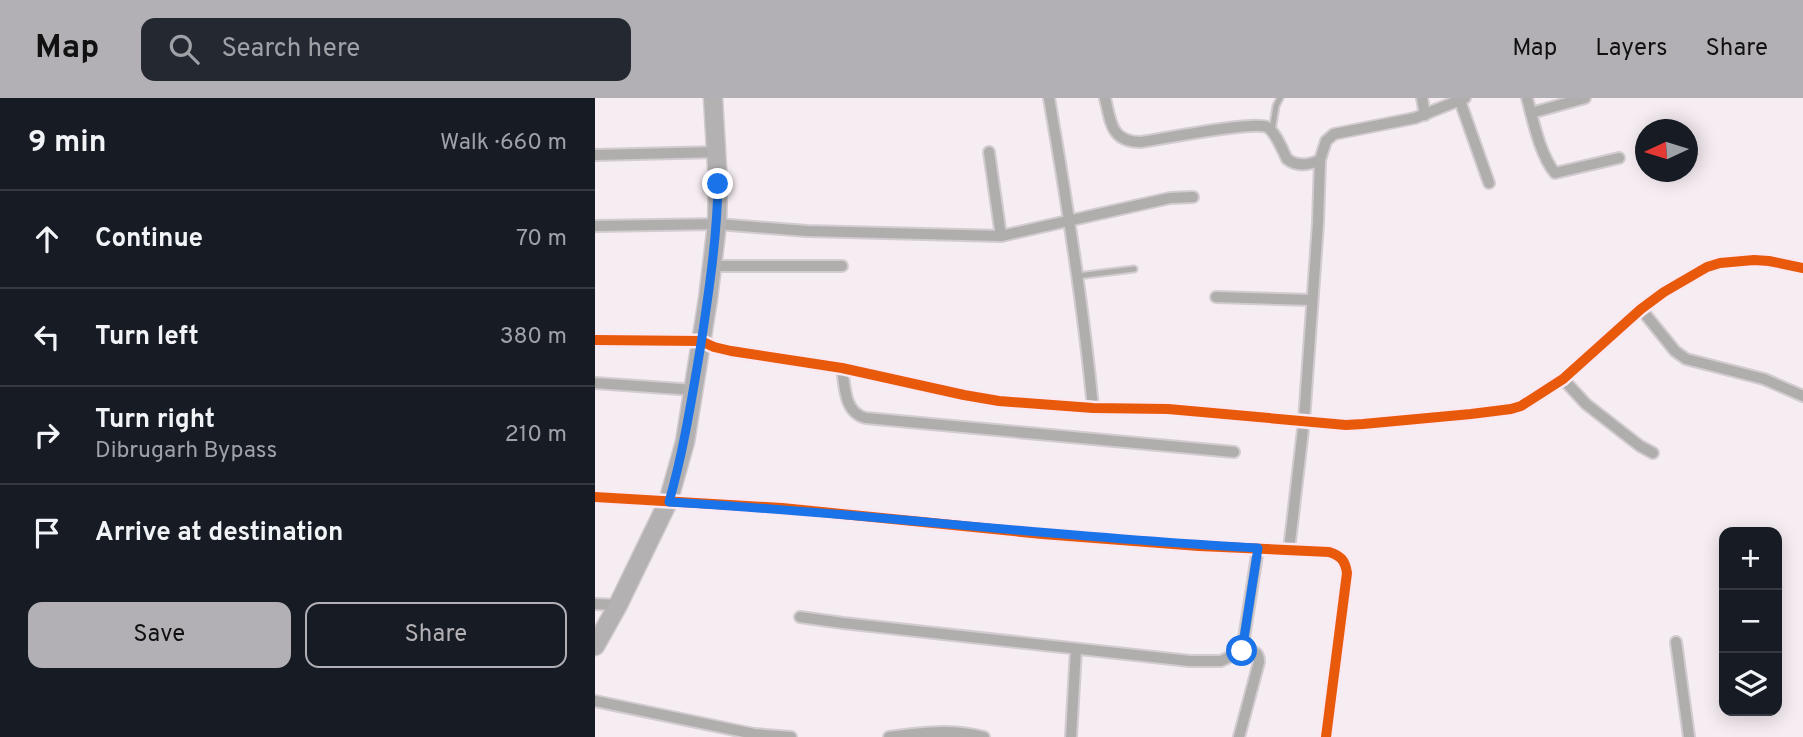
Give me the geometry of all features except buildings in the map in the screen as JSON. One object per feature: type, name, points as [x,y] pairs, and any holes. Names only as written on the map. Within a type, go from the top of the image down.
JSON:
[{"type":"main road","points":[[595,646],[669,502],[685,442],[717,224],[717,152],[713,98]]},
{"type":"street","points":[[1049,98],[1070,221],[1093,408]]},
{"type":"street","points":[[1105,98],[1114,130],[1118,136],[1131,142],[1243,126],[1264,126],[1272,131],[1291,162],[1303,165],[1320,160]]},
{"type":"street","points":[[1422,98],[1425,115]]},
{"type":"street","points":[[1527,98],[1542,148],[1555,173],[1619,158]]},
{"type":"street","points":[[1531,113],[1585,98]]},
{"type":"street","points":[[1289,550],[1304,421],[1320,160],[1326,141],[1334,134],[1425,115],[1462,99],[1489,183]]},
{"type":"street","points":[[595,155],[717,152]]},
{"type":"street","points":[[989,152],[1001,236]]},
{"type":"street","points":[[595,226],[717,224],[807,231],[1001,236],[1170,198],[1193,197]]},
{"type":"street","points":[[595,340],[701,341],[731,352],[842,368],[980,398],[1016,403],[1093,408],[1168,408],[1354,425],[1511,409],[1563,379],[1641,309],[1691,276],[1720,263],[1762,260],[1803,268]]},
{"type":"street","points":[[712,266],[842,265]]},
{"type":"street","points":[[1216,297],[1312,300]]},
{"type":"street","points":[[1641,309],[1675,351],[1686,359],[1764,379],[1803,396]]},
{"type":"street","points":[[842,368],[848,404],[859,416],[866,418],[1234,452]]},
{"type":"street","points":[[1563,379],[1586,404],[1653,453]]},
{"type":"street","points":[[595,383],[694,390]]},
{"type":"street","points":[[595,497],[782,508],[1042,534],[1329,552],[1340,556],[1345,562],[1347,573],[1326,737]]},
{"type":"street","points":[[1242,651],[1258,548]]},
{"type":"street","points":[[595,604],[618,605]]},
{"type":"street","points":[[800,617],[1214,662],[1242,651],[1256,652],[1259,662],[1239,737]]},
{"type":"street","points":[[1677,642],[1689,737]]},
{"type":"street","points":[[1071,737],[1076,649]]},
{"type":"street","points":[[595,701],[750,735],[791,737]]},
{"type":"street","points":[[890,737],[929,731],[984,737]]},
{"type":"lane","points":[[1272,131],[1280,98]]},
{"type":"lane","points":[[1077,276],[1134,270]]},
{"type":"cycle path","points":[[595,340],[701,341],[731,351],[842,368],[999,401],[1093,408],[1168,409],[1346,425],[1363,424],[1471,414],[1521,406],[1563,379],[1641,309],[1707,267],[1754,260],[1803,268]]},
{"type":"cycle path","points":[[595,497],[782,508],[1042,534],[1199,546],[1329,552],[1342,559],[1347,573],[1326,737]]},
{"type":"route","points":[[718,184],[715,247],[708,299],[689,420],[669,502],[782,508],[1042,534],[1258,548],[1242,651]]}]
